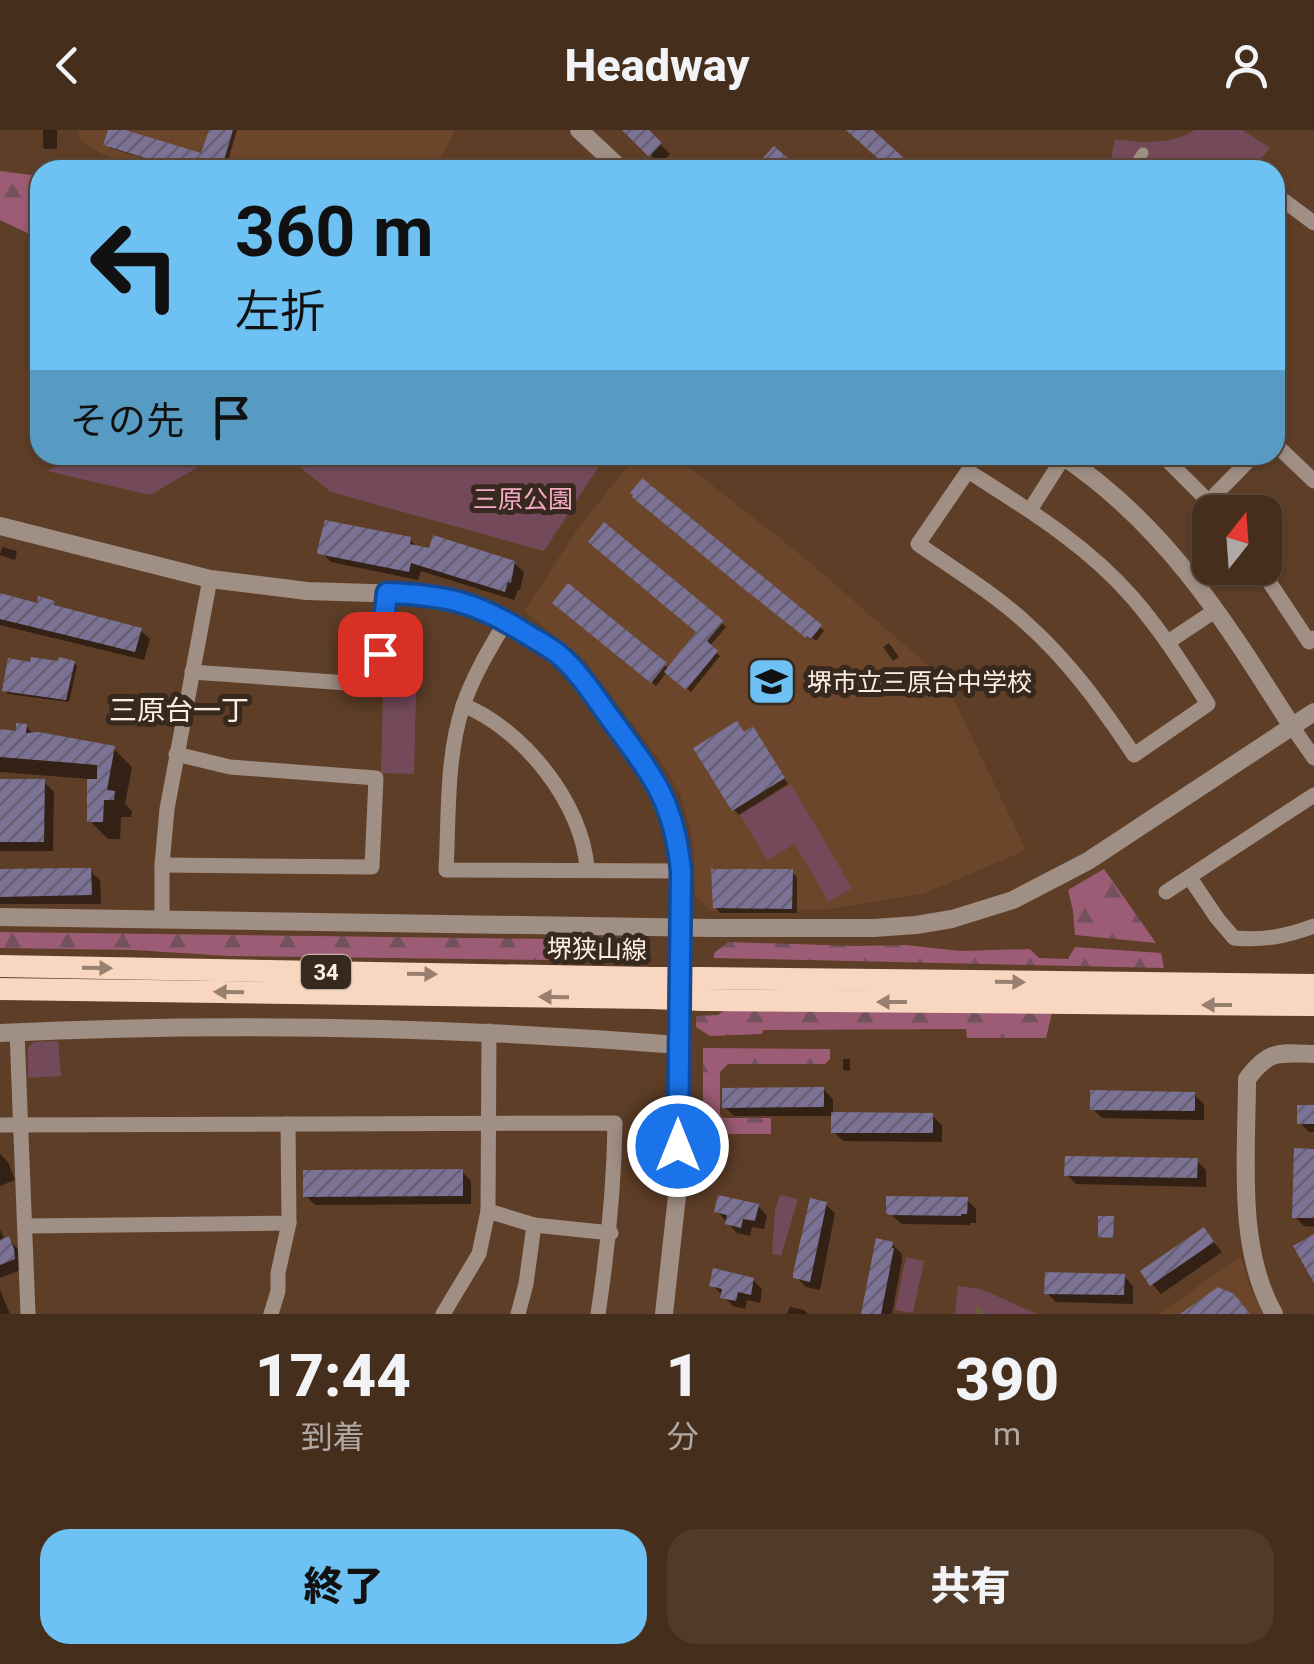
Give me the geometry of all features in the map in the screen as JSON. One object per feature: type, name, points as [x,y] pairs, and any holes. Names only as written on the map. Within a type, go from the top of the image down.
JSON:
[{"type":"main road","name":"堺狭山線","points":[[0,966],[1314,1005]]},
{"type":"main road","name":"堺狭山線","points":[[702,989],[1314,985]]},
{"type":"main road","name":"堺狭山線","points":[[0,990],[652,988]]},
{"type":"main road","points":[[0,997],[49,990]]},
{"type":"street","points":[[579,130],[611,160]]},
{"type":"street","points":[[1137,160],[1142,153]]},
{"type":"street","points":[[1285,202],[1314,224]]},
{"type":"street","points":[[1285,453],[1314,481]]},
{"type":"street","points":[[1030,510],[1058,465]]},
{"type":"street","points":[[1077,465],[1156,534],[1216,610],[1314,758]]},
{"type":"street","points":[[1172,465],[1203,495]]},
{"type":"street","points":[[1223,495],[1246,465]]},
{"type":"street","points":[[968,471],[1030,510],[1093,558],[1131,596],[1168,642],[1208,704],[1134,755],[1072,670],[1025,621],[918,544],[968,471]]},
{"type":"street","points":[[0,526],[210,579],[307,591],[458,600],[490,612],[558,654],[582,682],[654,778],[669,808],[681,871],[677,1196],[664,1314]]},
{"type":"street","points":[[162,920],[166,809],[210,579]]},
{"type":"street","points":[[1271,585],[1309,642],[1314,638]]},
{"type":"street","points":[[192,672],[376,684],[387,593]]},
{"type":"street","points":[[1168,642],[1216,610]]},
{"type":"street","points":[[506,621],[478,669],[456,732],[446,870],[681,871]]},
{"type":"street","points":[[464,705],[484,713],[525,747],[554,781],[586,850],[587,869]]},
{"type":"street","points":[[0,917],[681,927],[916,925],[952,919],[1013,900],[1088,861],[1314,712]]},
{"type":"street","points":[[162,865],[372,866],[376,778],[230,768],[176,754]]},
{"type":"street","points":[[1166,892],[1314,795]]},
{"type":"street","points":[[1190,878],[1234,938],[1286,936],[1314,926]]},
{"type":"street","points":[[28,1314],[22,1124],[9,1033],[234,1027],[490,1032],[678,1045]]},
{"type":"street","points":[[442,1314],[479,1254],[488,1211],[490,1032]]},
{"type":"street","points":[[1274,1314],[1256,1271],[1248,1224],[1247,1079],[1260,1060],[1279,1054],[1314,1054]]},
{"type":"street","points":[[271,1314],[289,1223],[288,1124]]},
{"type":"street","points":[[0,1125],[614,1124],[611,1232],[598,1314]]},
{"type":"street","points":[[488,1211],[534,1225],[611,1232]]},
{"type":"street","points":[[26,1226],[289,1223]]},
{"type":"street","points":[[518,1314],[534,1225]]},
{"type":"shaded area","points":[[78,130],[455,130],[440,160],[118,160],[93,150],[79,139]]},
{"type":"shaded area","name":"堺市立三原台中学校","points":[[629,465],[687,465],[803,557],[936,672],[950,692],[1026,850],[923,894],[829,909],[712,911],[695,896],[689,824],[680,794],[664,766],[585,661],[524,611],[579,527]]},
{"type":"shaded area","points":[[1241,1257],[1249,1285],[1264,1314],[1158,1314]]},
{"type":"green space","points":[[1195,130],[1242,130],[1270,148],[1260,160],[1111,160],[1115,139],[1145,142]]},
{"type":"green space","points":[[0,171],[30,175],[30,234],[0,220]]},
{"type":"green space","points":[[58,465],[202,465],[150,495],[47,471]]},
{"type":"green space","name":"三原公園","points":[[297,465],[600,465],[544,551],[331,492]]},
{"type":"green space","points":[[383,689],[416,690],[414,774],[381,773]]},
{"type":"green space","points":[[791,784],[852,888],[829,902],[795,844],[767,860],[740,814]]},
{"type":"green space","points":[[1104,869],[1156,943],[1075,935],[1068,890]]},
{"type":"green space","points":[[0,932],[637,940],[645,945],[645,954],[637,961],[228,956],[0,948]]},
{"type":"green space","points":[[728,942],[905,945],[960,951],[1030,949],[1039,958],[1068,959],[1075,947],[1161,953],[1164,968],[714,958],[714,953]]},
{"type":"green space","points":[[725,1010],[1052,1013],[1046,1038],[967,1038],[966,1029],[763,1030],[762,1034],[710,1036],[696,1027],[696,1016],[718,1015]]},
{"type":"green space","points":[[58,1041],[61,1076],[28,1078],[28,1047],[34,1042]]},
{"type":"green space","points":[[703,1048],[830,1049],[830,1059],[825,1064],[728,1064],[720,1072],[720,1114],[723,1118],[771,1118],[771,1134],[712,1134],[703,1123]]},
{"type":"green space","points":[[780,1195],[798,1199],[781,1256],[772,1254],[775,1209]]},
{"type":"green space","points":[[906,1257],[924,1261],[913,1313],[895,1310]]},
{"type":"green space","points":[[958,1286],[981,1289],[1037,1314],[955,1314]]},
{"type":"building","points":[[108,130],[125,130],[201,153],[209,130],[233,130],[224,160],[152,160],[103,145]]},
{"type":"building","points":[[622,130],[649,130],[662,143],[649,157]]},
{"type":"building","points":[[846,130],[873,130],[906,160],[880,160]]},
{"type":"building","points":[[774,146],[790,160],[763,160]]},
{"type":"building","points":[[642,478],[822,625],[811,639],[632,497],[630,493]]},
{"type":"building","points":[[325,520],[411,537],[410,544],[429,548],[433,535],[515,561],[511,583],[508,582],[505,592],[411,563],[409,572],[318,554]]},
{"type":"building","points":[[604,522],[724,621],[707,641],[718,651],[686,690],[664,672],[696,632],[588,542]]},
{"type":"building","points":[[568,583],[667,663],[651,683],[552,603]]},
{"type":"building","points":[[0,593],[37,603],[38,596],[55,601],[54,605],[142,628],[135,652],[0,619]]},
{"type":"building","points":[[31,657],[75,661],[66,700],[2,691],[8,658],[30,662]]},
{"type":"building","points":[[737,721],[744,732],[753,726],[785,778],[732,811],[693,748]]},
{"type":"building","points":[[16,723],[27,724],[26,733],[115,746],[107,790],[115,791],[114,800],[104,800],[103,822],[87,822],[87,779],[97,779],[97,765],[0,757],[0,729],[16,731]]},
{"type":"building","points":[[0,779],[45,779],[44,842],[0,842]]},
{"type":"building","points":[[91,868],[92,895],[0,897],[0,869]]},
{"type":"building","points":[[711,869],[793,869],[792,909],[713,908]]},
{"type":"building","points":[[824,1087],[824,1107],[722,1108],[722,1088]]},
{"type":"building","points":[[1090,1090],[1195,1092],[1195,1111],[1090,1110]]},
{"type":"building","points":[[1297,1105],[1314,1105],[1314,1124],[1297,1124]]},
{"type":"building","points":[[831,1112],[933,1113],[933,1133],[831,1133]]},
{"type":"building","points":[[1294,1148],[1314,1149],[1314,1218],[1292,1218]]},
{"type":"building","points":[[1065,1156],[1198,1158],[1197,1178],[1064,1176]]},
{"type":"building","points":[[463,1169],[463,1196],[303,1197],[303,1170]]},
{"type":"building","points":[[718,1195],[759,1204],[755,1221],[743,1219],[741,1228],[725,1224],[727,1215],[714,1212]]},
{"type":"building","points":[[886,1196],[968,1197],[967,1214],[890,1215],[886,1213]]},
{"type":"building","points":[[810,1198],[827,1202],[810,1282],[793,1278],[793,1273]]},
{"type":"building","points":[[1098,1216],[1114,1216],[1113,1238],[1098,1237]]},
{"type":"building","points":[[1204,1227],[1214,1242],[1150,1286],[1140,1271]]},
{"type":"building","points":[[1314,1234],[1314,1283],[1293,1246]]},
{"type":"building","points":[[9,1236],[15,1259],[0,1265],[0,1240]]},
{"type":"building","points":[[876,1238],[893,1242],[894,1248],[881,1314],[861,1314]]},
{"type":"building","points":[[713,1268],[754,1278],[751,1295],[738,1292],[736,1301],[720,1298],[722,1289],[709,1286]]},
{"type":"building","points":[[1045,1272],[1125,1274],[1124,1295],[1044,1294]]},
{"type":"building","points":[[1218,1287],[1234,1294],[1250,1314],[1180,1314]]},
{"type":"waterway","points":[[978,1309],[980,1314]]},
{"type":"place","name":"堺市立三原台中学校","points":[[772,682]]},
{"type":"district","name":"三原台一丁","points":[[179,710]]},
{"type":"route","points":[[380,654],[387,593],[458,600],[490,612],[558,654],[654,778],[669,808],[681,871],[678,1146]]}]
